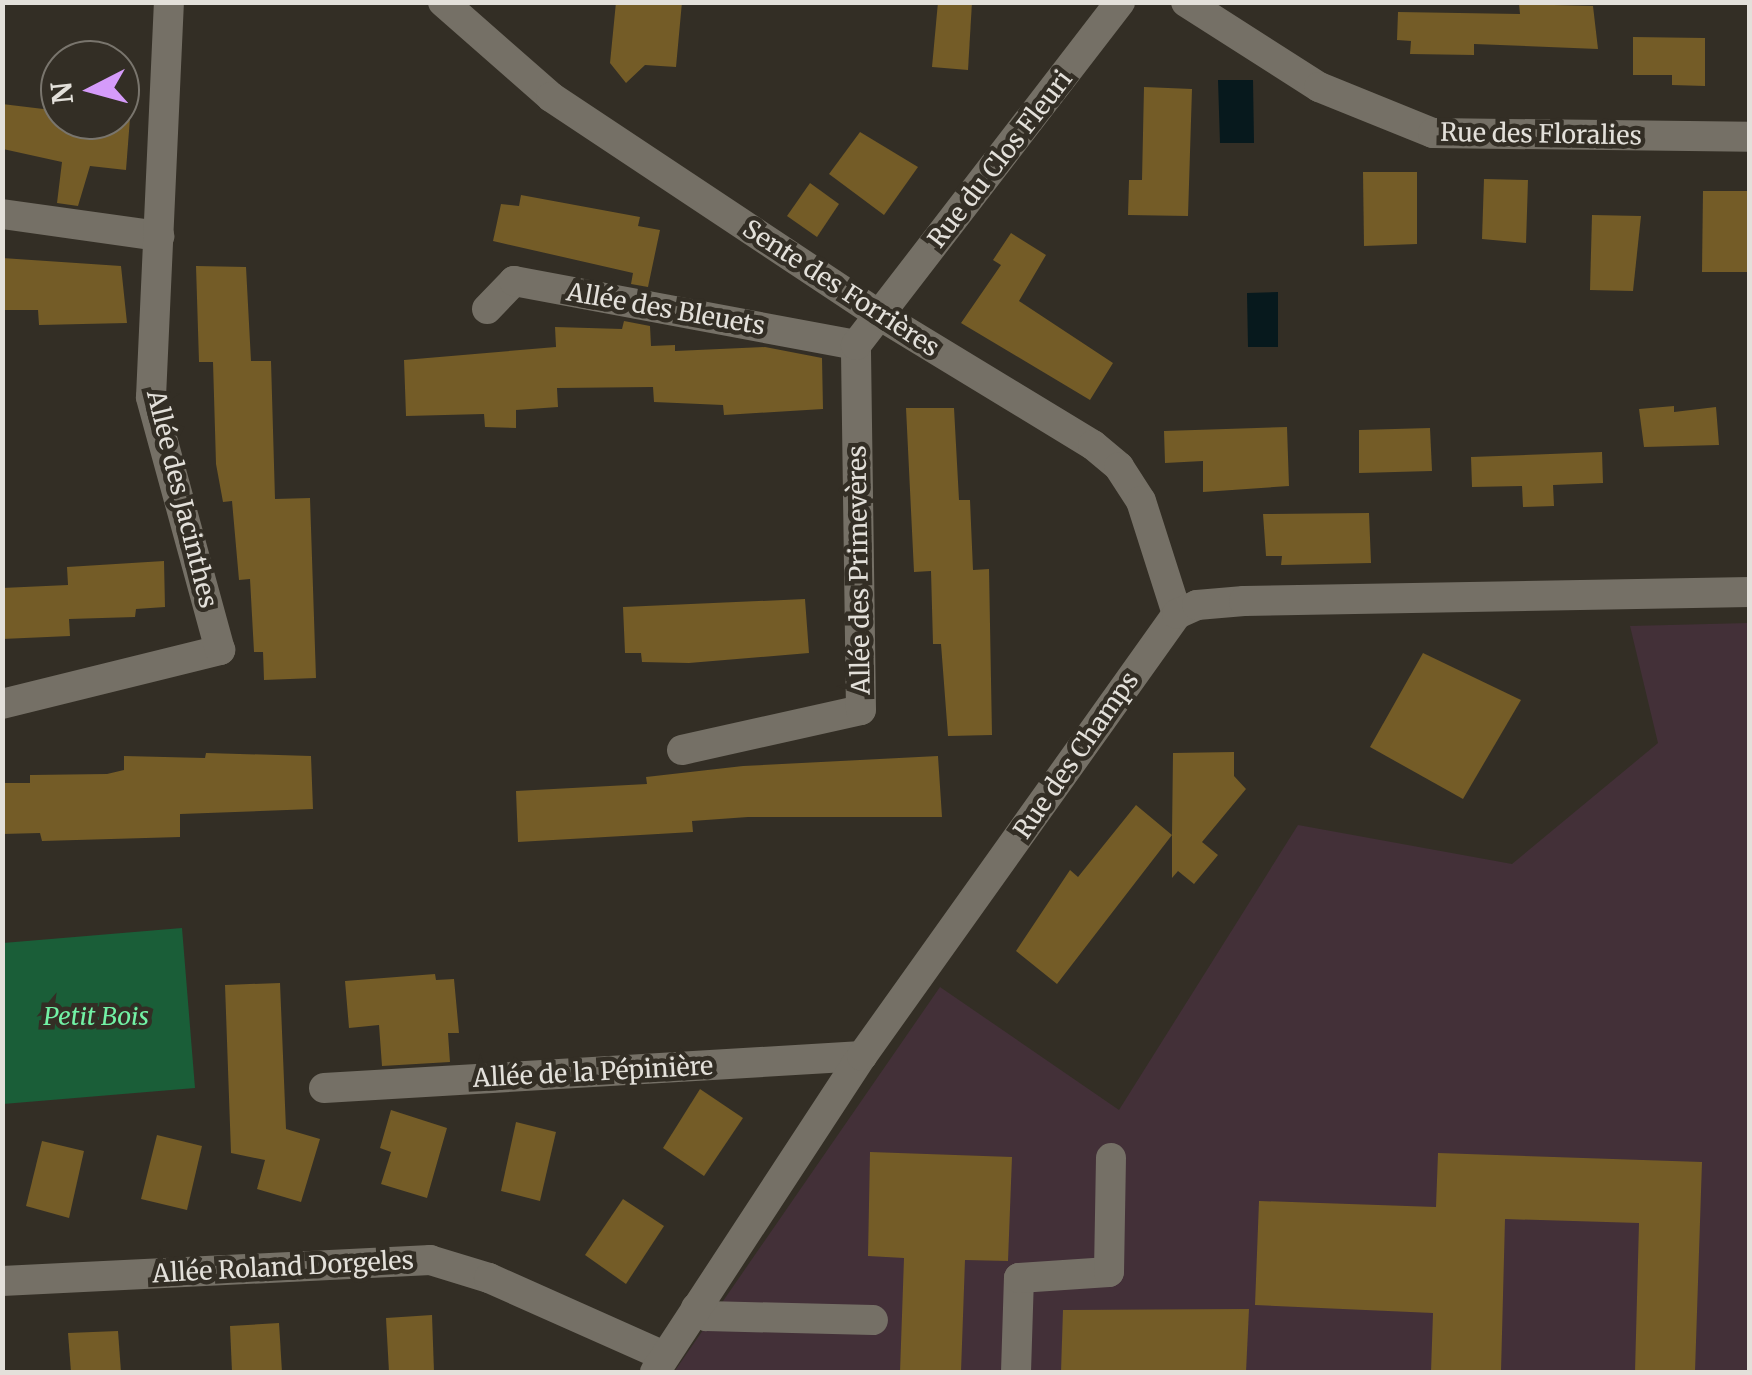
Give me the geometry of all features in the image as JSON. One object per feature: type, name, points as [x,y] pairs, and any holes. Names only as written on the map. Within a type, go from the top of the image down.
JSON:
[{"type":"street","name":"Allée des Jacinthes","points":[[2,704],[220,650],[151,397],[168,2]]},
{"type":"street","name":"Sente des Forrières","points":[[442,2],[552,97],[880,315],[1119,467],[1141,501],[1178,614]]},
{"type":"street","name":"Rue du Clos Fleuri","points":[[880,315],[1120,2]]},
{"type":"street","name":"Rue des Floralies","points":[[1186,2],[1319,87],[1433,134],[1750,137]]},
{"type":"street","points":[[2,214],[158,236]]},
{"type":"street","name":"Allée des Bleuets","points":[[488,309],[514,281],[856,344]]},
{"type":"street","points":[[856,344],[880,315]]},
{"type":"street","name":"Allée des Primevères","points":[[682,750],[861,710],[856,344]]},
{"type":"street","points":[[1178,614],[1198,605],[1244,601],[1750,592]]},
{"type":"street","name":"Rue des Champs","points":[[659,1364],[862,1056],[1178,614]]},
{"type":"street","name":"Allée de la Pépinière","points":[[324,1088],[862,1056]]},
{"type":"street","points":[[1016,1372],[1019,1278],[1109,1272],[1112,1158]]},
{"type":"street","name":"Allée Roland Dorgeles","points":[[2,1281],[430,1260],[489,1278],[659,1364]]},
{"type":"street","points":[[696,1308],[706,1316],[873,1320]]},
{"type":"shaded area","points":[[1218,80],[1253,80],[1254,143],[1220,143]]},
{"type":"shaded area","points":[[1278,292],[1278,347],[1248,347],[1247,293]]},
{"type":"shaded area","points":[[1749,623],[1749,1372],[674,1372],[940,987],[1119,1110],[1298,825],[1512,864],[1658,743],[1630,626]]},
{"type":"green space","name":"Petit Bois","points":[[182,928],[195,1088],[3,1104],[3,943]]},
{"type":"building","points":[[616,2],[682,2],[676,67],[645,65],[626,83],[610,63]]},
{"type":"building","points":[[938,2],[972,2],[968,70],[932,67]]},
{"type":"building","points":[[1519,4],[1593,6],[1598,49],[1474,44],[1474,55],[1410,54],[1411,41],[1397,40],[1398,12],[1520,14]]},
{"type":"building","points":[[1633,37],[1705,38],[1705,86],[1672,85],[1672,75],[1633,75]]},
{"type":"building","points":[[1144,87],[1192,89],[1188,216],[1128,215],[1129,180],[1142,180]]},
{"type":"building","points":[[2,104],[40,109],[40,140],[128,140],[126,170],[90,166],[78,206],[57,203],[62,162],[3,149]]},
{"type":"building","points":[[860,132],[918,167],[884,215],[829,174]]},
{"type":"building","points":[[1363,172],[1417,172],[1417,244],[1364,246]]},
{"type":"building","points":[[1484,179],[1528,180],[1526,243],[1482,239]]},
{"type":"building","points":[[810,183],[839,204],[817,237],[787,216]]},
{"type":"building","points":[[1703,191],[1750,191],[1750,272],[1702,272]]},
{"type":"building","points":[[521,195],[640,217],[638,226],[660,230],[648,287],[631,284],[633,273],[493,241],[501,204],[519,206]]},
{"type":"building","points":[[1592,215],[1641,216],[1633,291],[1590,290]]},
{"type":"building","points":[[1011,233],[1046,255],[1019,301],[1113,363],[1090,400],[961,323],[1001,265],[993,260]]},
{"type":"building","points":[[2,258],[121,266],[127,323],[39,325],[38,310],[2,310]]},
{"type":"building","points":[[196,266],[246,267],[251,361],[271,361],[275,499],[310,498],[316,678],[264,680],[263,652],[254,652],[250,579],[239,580],[232,501],[223,502],[216,464],[213,362],[199,362]]},
{"type":"building","points":[[624,321],[650,326],[651,346],[675,345],[675,351],[765,347],[822,358],[823,409],[724,415],[723,405],[654,402],[653,387],[557,388],[558,407],[516,410],[516,428],[485,427],[484,414],[406,416],[404,360],[556,347],[555,327],[622,329]]},
{"type":"building","points":[[1674,406],[1674,412],[1716,407],[1719,445],[1644,447],[1639,409]]},
{"type":"building","points":[[906,408],[954,408],[959,500],[970,500],[973,570],[989,569],[992,735],[948,736],[941,644],[933,644],[931,571],[914,572]]},
{"type":"building","points":[[1287,427],[1289,486],[1203,492],[1203,461],[1165,463],[1164,431]]},
{"type":"building","points":[[1430,428],[1432,471],[1359,473],[1359,430]]},
{"type":"building","points":[[1602,452],[1603,483],[1553,485],[1554,506],[1523,507],[1522,486],[1472,487],[1471,457]]},
{"type":"building","points":[[1369,513],[1371,563],[1281,565],[1282,556],[1266,556],[1263,514]]},
{"type":"building","points":[[164,561],[165,607],[136,609],[135,617],[69,619],[70,636],[2,639],[2,588],[68,585],[67,567]]},
{"type":"building","points":[[805,599],[809,653],[689,663],[642,662],[641,653],[625,653],[623,607]]},
{"type":"building","points":[[1423,653],[1521,700],[1463,799],[1370,747]]},
{"type":"building","points":[[1234,752],[1234,776],[1246,789],[1202,842],[1218,855],[1194,884],[1178,871],[1172,878],[1173,753]]},
{"type":"building","points":[[206,753],[311,756],[313,809],[180,814],[180,837],[42,841],[40,833],[2,834],[2,783],[30,783],[30,775],[107,774],[124,770],[124,756],[205,758]]},
{"type":"building","points":[[938,756],[942,817],[748,817],[692,821],[693,832],[518,842],[516,791],[647,784],[646,777],[743,766]]},
{"type":"building","points":[[1136,805],[1172,835],[1057,984],[1016,951],[1070,870],[1078,877]]},
{"type":"building","points":[[435,974],[436,980],[454,979],[459,1033],[448,1033],[450,1062],[382,1066],[379,1025],[349,1028],[345,981]]},
{"type":"building","points":[[280,983],[286,1129],[320,1139],[301,1202],[257,1189],[265,1160],[231,1153],[225,985]]},
{"type":"building","points":[[700,1089],[743,1118],[704,1176],[663,1148]]},
{"type":"building","points":[[391,1110],[447,1128],[427,1198],[381,1184],[391,1152],[380,1148]]},
{"type":"building","points":[[516,1122],[556,1132],[540,1201],[501,1191]]},
{"type":"building","points":[[157,1135],[202,1146],[187,1210],[141,1199]]},
{"type":"building","points":[[42,1141],[84,1151],[69,1218],[26,1206]]},
{"type":"building","points":[[870,1152],[1012,1157],[1008,1261],[965,1260],[961,1372],[900,1372],[904,1258],[868,1256]]},
{"type":"building","points":[[1438,1153],[1702,1162],[1695,1372],[1635,1372],[1639,1223],[1505,1219],[1501,1372],[1431,1372],[1433,1313],[1255,1305],[1259,1201],[1436,1207]]},
{"type":"building","points":[[623,1199],[664,1226],[626,1284],[585,1255]]},
{"type":"building","points":[[1249,1309],[1246,1372],[1061,1372],[1063,1310]]},
{"type":"building","points":[[432,1315],[434,1372],[389,1372],[386,1318]]},
{"type":"building","points":[[279,1323],[282,1372],[232,1372],[230,1326]]},
{"type":"building","points":[[118,1331],[121,1372],[71,1372],[68,1333]]}]
